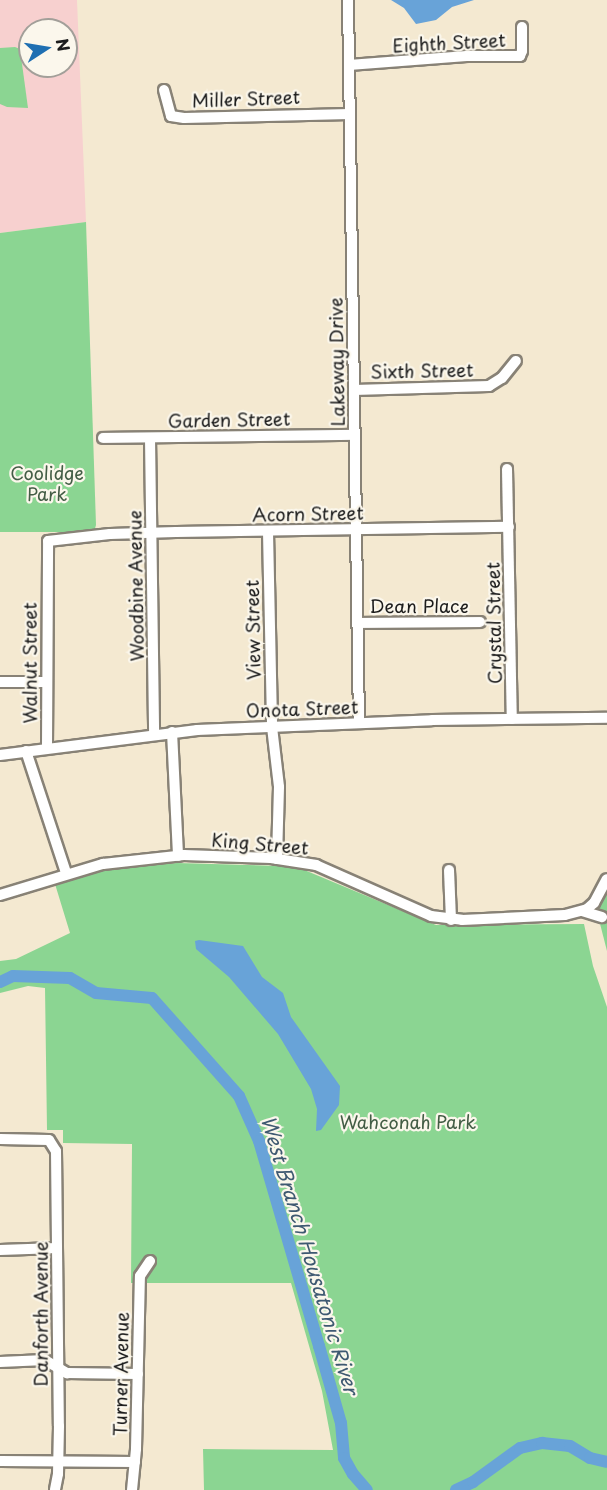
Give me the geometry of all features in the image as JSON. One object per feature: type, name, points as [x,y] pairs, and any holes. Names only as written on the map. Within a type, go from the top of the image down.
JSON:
[{"type":"street","name":"Lakeway Drive","points":[[348,0],[359,723]]},
{"type":"street","name":"Eighth Street","points":[[349,65],[467,56],[520,56],[522,27]]},
{"type":"street","name":"Miller Street","points":[[164,90],[171,116],[184,118],[350,114]]},
{"type":"street","name":"Sixth Street","points":[[354,390],[489,386],[502,378],[516,361]]},
{"type":"street","name":"Garden Street","points":[[103,438],[355,435]]},
{"type":"street","name":"Woodbine Avenue","points":[[150,438],[154,733]]},
{"type":"street","name":"Crystal Street","points":[[507,469],[512,719]]},
{"type":"street","name":"Acorn Street","points":[[108,534],[509,527]]},
{"type":"street","name":"View Street","points":[[268,532],[272,727],[279,788],[278,859]]},
{"type":"street","name":"Walnut Street","points":[[46,748],[48,541],[108,534]]},
{"type":"street","name":"Dean Place","points":[[358,623],[480,622]]},
{"type":"street","points":[[0,682],[47,682]]},
{"type":"street","name":"Onota Street","points":[[0,755],[154,733],[359,723],[607,718]]},
{"type":"street","points":[[172,732],[178,856]]},
{"type":"street","points":[[26,751],[66,873]]},
{"type":"street","name":"King Street","points":[[0,895],[66,873],[103,864],[178,856],[278,859],[316,865],[431,916],[451,920],[520,918],[582,911]]},
{"type":"street","points":[[449,870],[451,920]]},
{"type":"street","points":[[582,911],[594,903],[607,879]]},
{"type":"street","points":[[582,911],[602,917]]},
{"type":"street","name":"Danforth Avenue","points":[[0,1140],[48,1140],[56,1151],[58,1461],[55,1490]]},
{"type":"street","points":[[0,1250],[57,1248]]},
{"type":"street","name":"Turner Avenue","points":[[132,1490],[135,1462],[140,1276],[150,1261]]},
{"type":"street","points":[[0,1362],[45,1360],[67,1372],[138,1374]]},
{"type":"street","points":[[0,1461],[135,1462]]},
{"type":"shaded area","points":[[0,0],[77,0],[78,18],[18,18],[18,78],[78,78],[78,25],[86,222],[0,233]]},
{"type":"green space","points":[[0,48],[18,48],[18,78],[24,78],[28,108],[7,107],[0,104]]},
{"type":"green space","name":"Coolidge Park","points":[[86,222],[96,525],[94,532],[0,532],[0,233]]},
{"type":"green space","name":"Wahconah Park","points":[[177,863],[282,866],[302,869],[436,925],[584,924],[593,966],[607,1007],[607,1490],[204,1490],[203,1449],[333,1450],[322,1391],[291,1283],[131,1283],[132,1144],[63,1143],[63,1130],[47,1130],[45,988],[28,986],[0,993],[0,961],[16,959],[70,933],[55,884],[95,870]]},
{"type":"green space","points":[[607,884],[607,951],[597,912]]},
{"type":"water","points":[[391,0],[474,0],[452,7],[436,20],[416,24],[404,8]]},
{"type":"water","points":[[195,941],[243,946],[262,977],[283,993],[291,1017],[340,1086],[339,1105],[321,1130],[316,1131],[317,1109],[311,1089],[278,1034],[229,977],[196,949]]},
{"type":"waterway","name":"West Branch Housatonic River","points":[[0,982],[13,976],[70,978],[96,993],[152,998],[239,1096],[259,1141],[319,1346],[341,1423],[344,1458],[353,1474],[367,1490]]},
{"type":"waterway","name":"West Branch Housatonic River","points":[[456,1490],[473,1482],[520,1448],[542,1443],[570,1446],[590,1458],[607,1462]]}]
